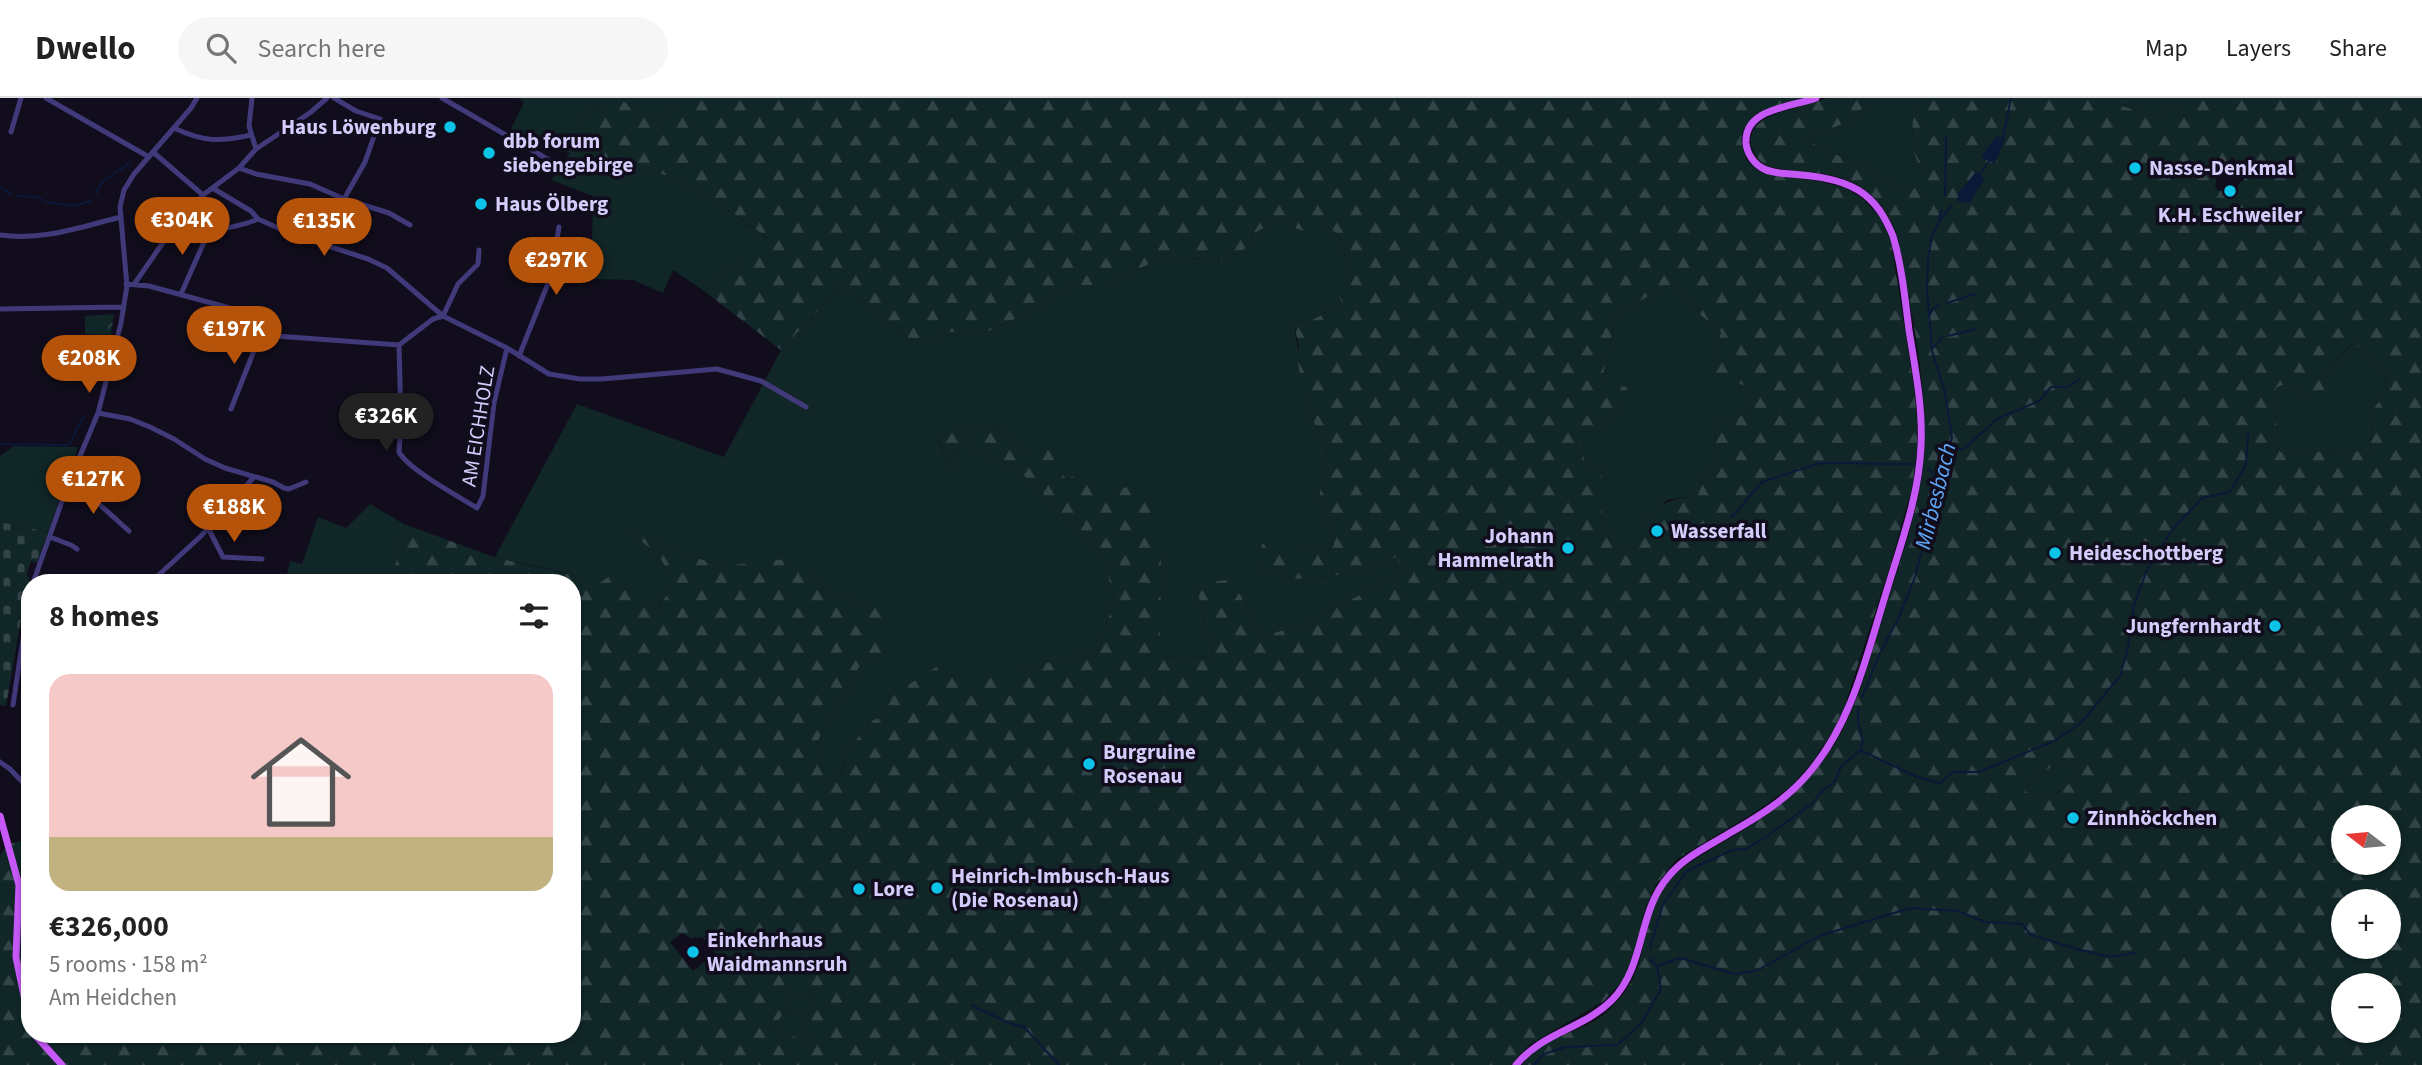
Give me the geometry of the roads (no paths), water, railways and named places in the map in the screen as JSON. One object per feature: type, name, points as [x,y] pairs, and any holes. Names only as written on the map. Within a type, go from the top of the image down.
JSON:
[{"type":"main road","points":[[1516,1065],[1537,1044],[1595,1014],[1620,991],[1636,962],[1650,907],[1660,887],[1674,869],[1692,855],[1766,811],[1794,788],[1818,761],[1838,731],[1853,696],[1878,619],[1913,503],[1922,443],[1919,396],[1896,248],[1883,214],[1859,191],[1831,180],[1767,171],[1754,162],[1746,147],[1748,131],[1756,118],[1816,98]]},
{"type":"main road","points":[[0,816],[20,895],[15,936],[21,981]]},
{"type":"main road","points":[[42,1043],[62,1065]]},
{"type":"street","points":[[11,132],[22,98]]},
{"type":"street","points":[[46,98],[151,154],[202,195]]},
{"type":"street","points":[[36,574],[67,487],[98,413],[123,307],[126,284],[121,217],[124,190],[134,174],[197,98]]},
{"type":"street","points":[[252,98],[248,125],[256,149]]},
{"type":"street","points":[[135,283],[164,241],[202,195],[214,189],[239,168],[256,149],[327,98]]},
{"type":"street","points":[[334,98],[356,111],[380,119],[365,162],[344,199]]},
{"type":"street","points":[[442,98],[549,160]]},
{"type":"street","points":[[174,128],[212,141],[251,135]]},
{"type":"street","points":[[239,168],[256,174],[310,184],[344,199],[389,212],[411,225]]},
{"type":"street","points":[[214,189],[251,211],[258,219],[294,235],[368,258],[387,268],[443,316],[507,348],[549,374],[580,379],[717,369],[761,381],[806,407]]},
{"type":"street","points":[[197,201],[201,219],[209,231]]},
{"type":"street","points":[[0,235],[44,236],[70,232],[121,217]]},
{"type":"street","points":[[209,231],[243,226],[258,219]]},
{"type":"street","points":[[519,356],[551,275],[559,227]]},
{"type":"street","points":[[181,294],[209,231]]},
{"type":"street","points":[[126,284],[135,283],[237,310],[261,333],[336,342],[399,345],[433,319],[443,316],[458,284],[478,264],[479,250]]},
{"type":"street","points":[[0,309],[123,307]]},
{"type":"street","points":[[231,409],[261,333]]},
{"type":"street","name":"AM EICHHOLZ","points":[[399,345],[399,452],[477,508],[483,496],[494,403],[507,348]]},
{"type":"street","points":[[98,413],[130,419],[150,427],[225,468],[289,489],[306,482]]},
{"type":"street","points":[[159,574],[208,528],[254,477]]},
{"type":"street","points":[[67,487],[99,504],[129,531]]},
{"type":"street","points":[[208,528],[223,557],[262,559]]},
{"type":"street","points":[[50,537],[77,549]]},
{"type":"street","points":[[13,705],[21,652]]},
{"type":"street","points":[[0,762],[21,779]]},
{"type":"water","points":[[1997,136],[2005,139],[1995,164],[1982,155]]},
{"type":"water","points":[[1976,172],[1981,173],[1984,180],[1969,203],[1957,201],[1959,192]]},
{"type":"waterway","name":"Mirbesbach","points":[[2003,138],[2011,98]]},
{"type":"waterway","points":[[1945,195],[1946,137]]},
{"type":"waterway","name":"Mirbesbach","points":[[1980,174],[1989,161]]},
{"type":"waterway","points":[[96,194],[101,183],[131,162]]},
{"type":"waterway","points":[[0,187],[11,194]]},
{"type":"waterway","points":[[17,196],[37,197],[46,202],[75,206],[90,201]]},
{"type":"waterway","name":"Mirbesbach","points":[[1862,698],[1914,580],[1933,509],[1935,478],[1952,438],[1945,393],[1932,351],[1927,289],[1932,236],[1939,221],[1951,207]]},
{"type":"waterway","name":"Mirbesbach","points":[[1939,220],[1941,211]]},
{"type":"waterway","points":[[1947,303],[1975,294]]},
{"type":"waterway","points":[[1929,316],[1940,304]]},
{"type":"waterway","points":[[1948,336],[1976,329]]},
{"type":"waterway","points":[[1933,348],[1942,338]]},
{"type":"waterway","points":[[1948,449],[1964,449],[1997,419],[2039,401],[2051,387],[2068,387],[2080,379]]},
{"type":"waterway","points":[[0,444],[68,445],[85,417]]},
{"type":"waterway","points":[[1860,750],[1917,777],[1940,783],[1953,772],[1979,772],[2054,741],[2081,723],[2120,676],[2128,648],[2134,605],[2147,570],[2172,530],[2202,498],[2230,492],[2246,464],[2248,434]]},
{"type":"waterway","points":[[1732,517],[1762,482],[1820,463],[1915,464]]},
{"type":"waterway","points":[[1928,469],[1935,478]]},
{"type":"waterway","name":"Mirbesbach","points":[[1650,948],[1663,904],[1687,871],[1732,850],[1746,849],[1766,837],[1813,803],[1820,793],[1835,781],[1841,767],[1860,750],[1863,742],[1858,723],[1858,707]]},
{"type":"waterway","points":[[1657,966],[1680,958],[1735,974],[1758,970],[1819,936],[1910,908],[1958,911],[1985,922],[2022,924],[2031,935],[2110,957],[2135,953]]},
{"type":"waterway","name":"Mirbesbach","points":[[1534,1065],[1544,1054],[1565,1047],[1617,1045],[1641,1024],[1661,989],[1657,966],[1650,959]]},
{"type":"waterway","points":[[971,1005],[1024,1027],[1059,1065]]},
{"type":"place","name":"Haus Löwenburg","points":[[450,127]]},
{"type":"place","name":"dbb forum siebengebirge","points":[[489,153]]},
{"type":"place","name":"Nasse-Denkmal","points":[[2135,168]]},
{"type":"place","name":"K.H. Eschweiler","points":[[2230,191]]},
{"type":"place","name":"Haus Ölberg","points":[[481,204]]},
{"type":"place","name":"Wasserfall","points":[[1657,531]]},
{"type":"place","name":"Johann Hammelrath","points":[[1568,548]]},
{"type":"place","name":"Heideschottberg","points":[[2055,553]]},
{"type":"place","name":"Jungfernhardt","points":[[2275,626]]},
{"type":"place","name":"Burgruine Rosenau","points":[[1089,764]]},
{"type":"place","name":"Zinnhöckchen","points":[[2073,818]]},
{"type":"place","name":"Heinrich-Imbusch-Haus (Die Rosenau)","points":[[937,888]]},
{"type":"place","name":"Lore","points":[[859,889]]},
{"type":"place","name":"Einkehrhaus Waidmannsruh","points":[[693,952]]}]
